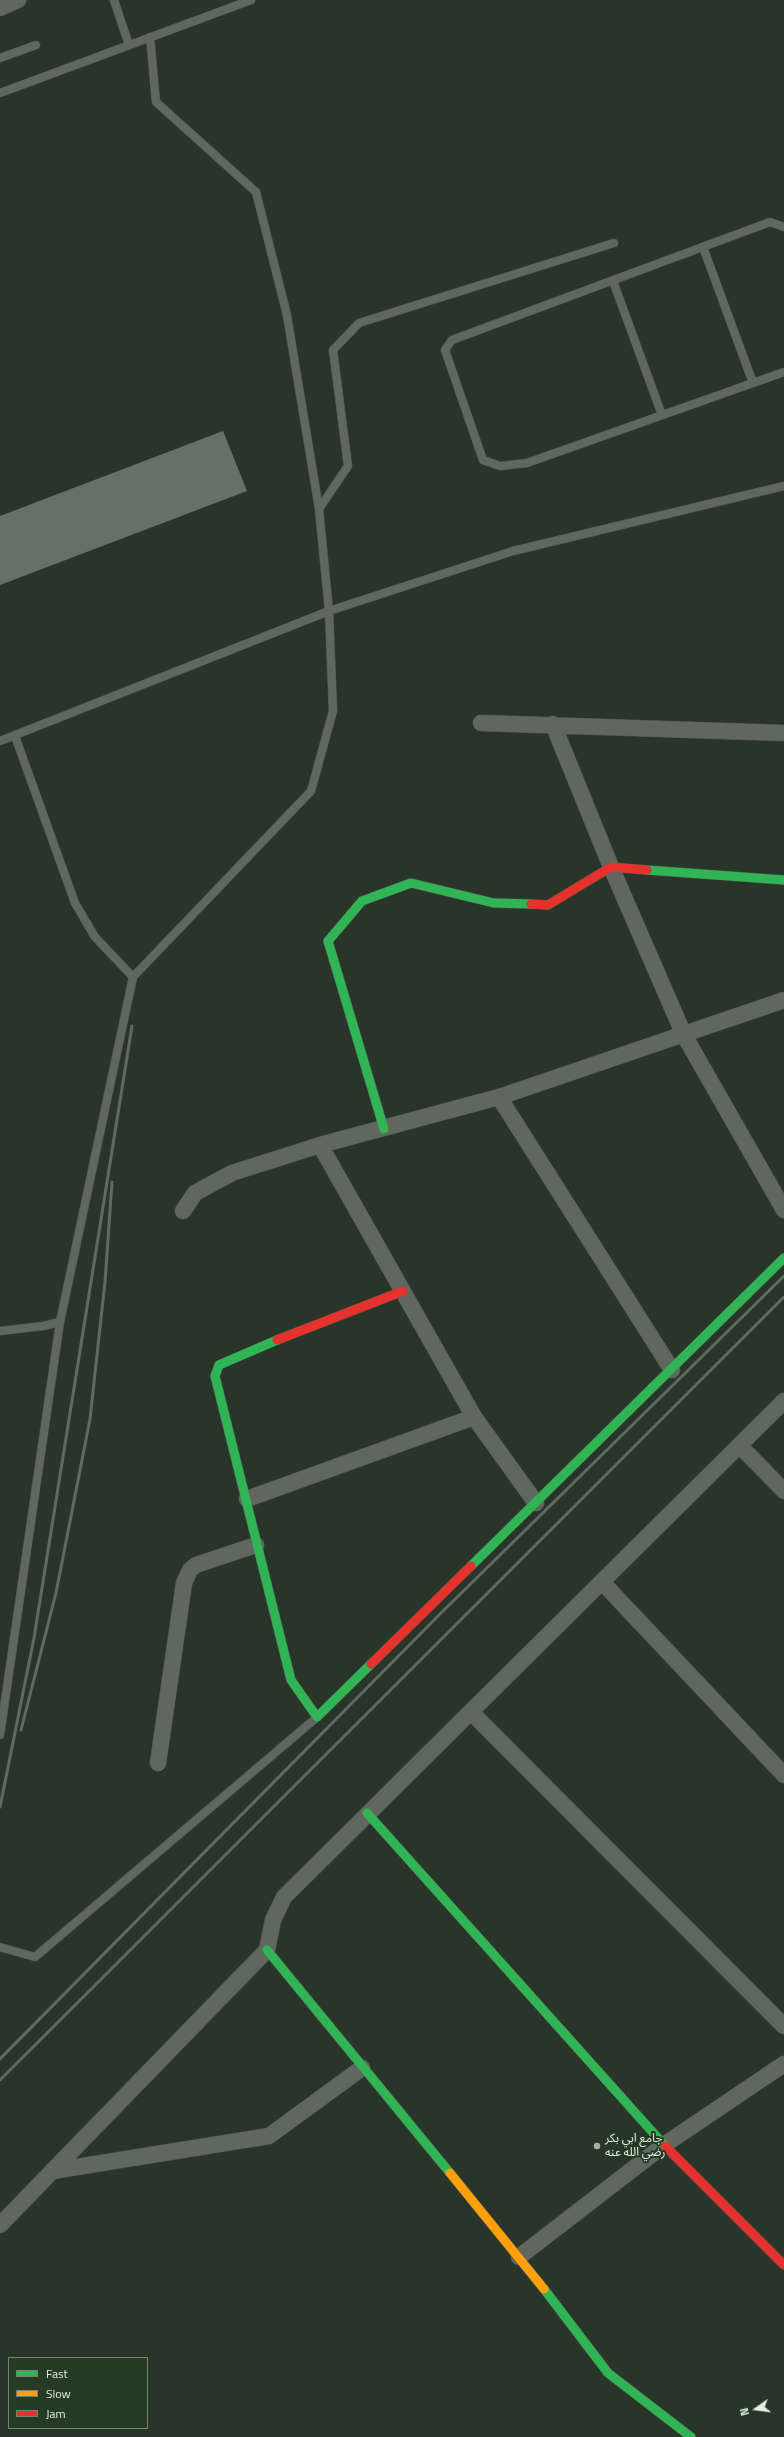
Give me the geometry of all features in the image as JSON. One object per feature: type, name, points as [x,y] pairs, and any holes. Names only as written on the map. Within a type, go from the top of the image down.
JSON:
[{"type":"street","points":[[0,8],[18,0]]},
{"type":"street","points":[[481,723],[553,724],[784,733]]},
{"type":"street","points":[[553,724],[611,867],[684,1035],[784,1210]]},
{"type":"street","points":[[384,1129],[328,941],[362,901],[411,882],[494,903],[548,905],[611,867],[784,880]]},
{"type":"street","points":[[183,1211],[195,1193],[232,1173],[320,1146],[499,1097],[784,1000]]},
{"type":"street","points":[[499,1097],[672,1370]]},
{"type":"street","points":[[320,1146],[474,1417],[536,1503]]},
{"type":"street","points":[[402,1291],[219,1365],[215,1376],[247,1499],[256,1545],[291,1680],[317,1717],[672,1370],[784,1258]]},
{"type":"street","points":[[0,2225],[267,1950],[273,1920],[284,1898],[367,1813],[472,1712],[784,1401]]},
{"type":"street","points":[[247,1499],[474,1417]]},
{"type":"street","points":[[740,1446],[784,1491]]},
{"type":"street","points":[[158,1762],[184,1583],[190,1570],[196,1565],[256,1545]]},
{"type":"street","points":[[602,1582],[784,1775]]},
{"type":"street","points":[[472,1712],[784,2026]]},
{"type":"street","points":[[367,1813],[664,2145],[784,2265]]},
{"type":"street","points":[[267,1950],[362,2068],[519,2257],[608,2373],[691,2437]]},
{"type":"street","points":[[519,2257],[664,2145],[784,2064]]},
{"type":"street","points":[[52,2171],[269,2136],[362,2068]]},
{"type":"lane","points":[[114,0],[129,45]]},
{"type":"lane","points":[[0,93],[250,0]]},
{"type":"lane","points":[[0,1735],[60,1322],[133,977],[311,791],[333,711],[329,611],[319,509],[287,316],[256,192],[156,102],[150,37]]},
{"type":"lane","points":[[0,58],[36,45]]},
{"type":"lane","points":[[784,227],[770,222],[452,340],[445,350],[483,460],[500,466],[527,463],[784,372]]},
{"type":"lane","points":[[319,509],[348,466],[333,350],[359,323],[614,243]]},
{"type":"lane","points":[[703,247],[753,383]]},
{"type":"lane","points":[[613,281],[662,415]]},
{"type":"lane","points":[[0,742],[329,611],[513,551],[784,486]]},
{"type":"lane","points":[[15,736],[76,903],[95,937],[133,977]]},
{"type":"lane","points":[[0,1331],[43,1326],[60,1322]]},
{"type":"lane","points":[[0,1947],[35,1957],[317,1717]]},
{"type":"building","points":[[223,431],[247,491],[0,585],[0,516]]},
{"type":"railway","points":[[0,1807],[34,1638],[132,1026]]},
{"type":"railway","points":[[21,1730],[56,1593],[90,1419],[105,1282],[112,1182]]},
{"type":"railway","points":[[0,2059],[441,1613],[784,1276]]},
{"type":"railway","points":[[0,2080],[784,1297]]},
{"type":"traffic: fast","points":[[647,870],[784,880]]},
{"type":"traffic: fast","points":[[384,1129],[328,941],[362,901],[411,883],[494,903],[531,904]]},
{"type":"traffic: fast","points":[[471,1566],[784,1258]]},
{"type":"traffic: fast","points":[[277,1340],[219,1365],[215,1376],[291,1680],[317,1717],[371,1664]]},
{"type":"traffic: fast","points":[[367,1813],[665,2146]]},
{"type":"traffic: fast","points":[[267,1950],[450,2173]]},
{"type":"traffic: fast","points":[[544,2289],[608,2373],[691,2437]]},
{"type":"traffic: slow","points":[[450,2173],[544,2289]]},
{"type":"traffic: jam","points":[[531,904],[548,905],[611,867],[647,870]]},
{"type":"traffic: jam","points":[[277,1340],[403,1291]]},
{"type":"traffic: jam","points":[[371,1664],[471,1566]]},
{"type":"traffic: jam","points":[[665,2146],[784,2265]]},
{"type":"place","name":"جامع ابي بكر رضي الله عنه","points":[[597,2146]]}]
